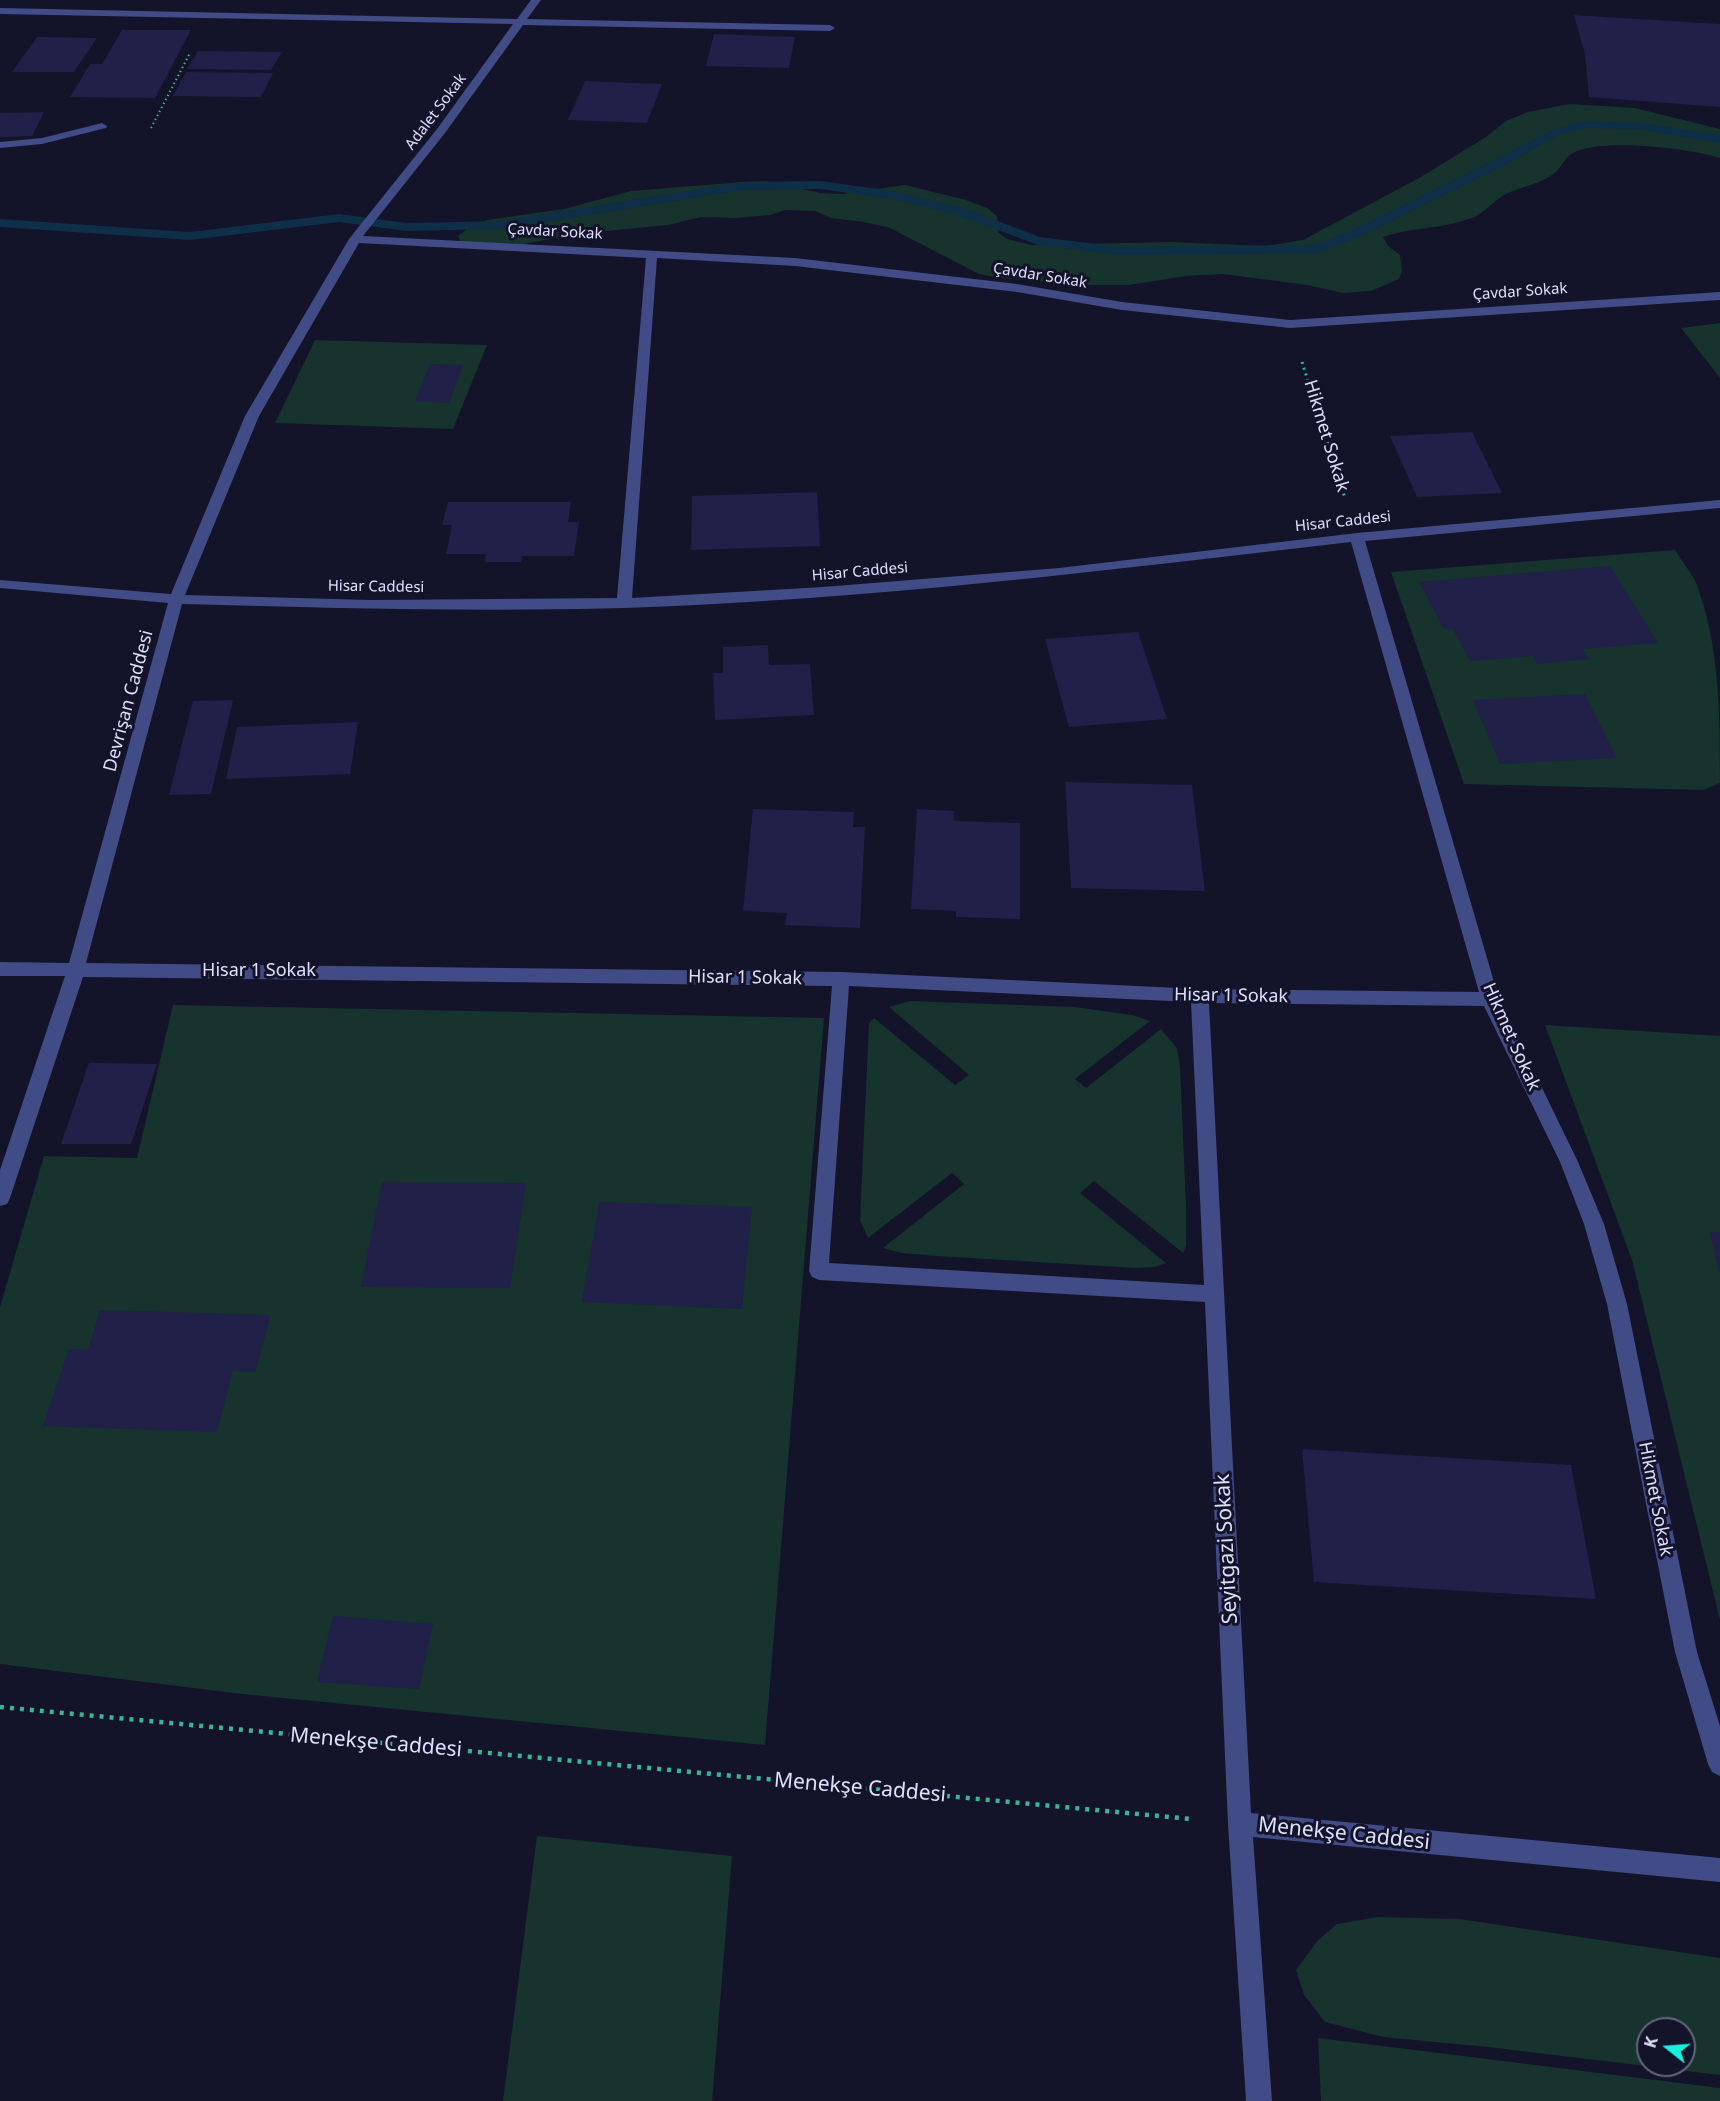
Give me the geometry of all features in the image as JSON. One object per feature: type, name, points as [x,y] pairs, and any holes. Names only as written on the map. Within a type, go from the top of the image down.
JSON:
[{"type":"street","name":"Adalet Sokak","points":[[357,236],[441,131],[536,0]]},
{"type":"street","points":[[0,11],[830,28]]},
{"type":"street","points":[[0,145],[42,141],[102,126]]},
{"type":"street","name":"Çavdar Sokak","points":[[357,236],[795,262],[1017,288],[1122,306],[1290,324],[1720,296]]},
{"type":"street","name":"Devrişan Caddesi","points":[[0,1198],[76,970],[176,599],[252,416],[357,236]]},
{"type":"street","points":[[624,603],[652,253]]},
{"type":"street","name":"Hisar Caddesi","points":[[0,584],[176,599],[372,605],[624,603],[823,592],[1059,572],[1357,537],[1720,504]]},
{"type":"street","name":"Hikmet Sokak","points":[[1357,537],[1490,999],[1569,1162],[1594,1224],[1617,1304],[1686,1652],[1720,1764]]},
{"type":"street","name":"Hisar 1 Sokak","points":[[0,969],[842,979],[1200,996],[1490,999]]},
{"type":"street","points":[[842,979],[819,1271],[1215,1294]]},
{"type":"street","name":"Seyitgazi Sokak","points":[[1200,996],[1240,1824],[1260,2101]]},
{"type":"street","name":"Menekşe Caddesi","points":[[1240,1824],[1720,1870]]},
{"type":"path","points":[[151,128],[210,15]]},
{"type":"path","name":"Hikmet Sokak","points":[[1290,324],[1357,537]]},
{"type":"path","name":"Menekşe Caddesi","points":[[0,1707],[1240,1824]]},
{"type":"green space","points":[[1570,104],[1635,108],[1720,129],[1720,158],[1644,146],[1601,146],[1584,149],[1571,154],[1550,176],[1506,194],[1472,218],[1383,237],[1388,246],[1400,255],[1402,271],[1399,279],[1371,291],[1343,293],[1307,285],[1223,274],[1186,276],[1129,285],[1081,285],[999,278],[979,274],[890,228],[831,218],[815,211],[785,210],[770,215],[735,218],[701,217],[668,225],[576,234],[514,246],[462,245],[458,236],[473,225],[487,220],[564,209],[631,191],[767,181],[820,193],[842,194],[905,185],[966,200],[987,208],[997,216],[998,232],[1007,239],[1031,245],[1171,242],[1266,246],[1303,240],[1419,178],[1486,137],[1506,121],[1528,112]]},
{"type":"green space","points":[[1720,323],[1720,378],[1681,328]]},
{"type":"green space","points":[[315,340],[487,345],[453,429],[275,423]]},
{"type":"green space","points":[[1675,550],[1695,580],[1714,654],[1719,705],[1720,783],[1703,790],[1464,784],[1391,572]]},
{"type":"green space","points":[[910,1001],[1075,1007],[1132,1015],[1150,1021],[1075,1079],[1086,1088],[1161,1029],[1177,1048],[1180,1067],[1186,1204],[1186,1246],[1183,1253],[1094,1181],[1080,1193],[1166,1263],[1154,1267],[1136,1268],[937,1256],[902,1253],[883,1248],[964,1184],[952,1173],[868,1238],[860,1220],[869,1023],[874,1018],[955,1085],[969,1075],[889,1007]]},
{"type":"green space","points":[[173,1005],[824,1018],[765,1745],[242,1694],[0,1664],[0,1307],[44,1156],[137,1158]]},
{"type":"green space","points":[[1545,1025],[1720,1036],[1720,1620],[1632,1260]]},
{"type":"green space","points":[[537,1836],[732,1856],[712,2101],[503,2101]]},
{"type":"green space","points":[[1378,1917],[1460,1919],[1720,1958],[1720,2075],[1696,2072],[1696,2017],[1636,2017],[1636,2065],[1383,2037],[1325,2022],[1304,1995],[1296,1970],[1318,1940],[1337,1924]]},
{"type":"green space","points":[[1318,2038],[1720,2088],[1720,2101],[1321,2101]]},
{"type":"building","points":[[1574,15],[1720,24],[1720,107],[1589,97],[1585,54]]},
{"type":"building","points":[[122,30],[191,30],[155,98],[70,97],[90,64],[102,64]]},
{"type":"building","points":[[714,34],[795,37],[789,68],[706,66]]},
{"type":"building","points":[[37,37],[97,38],[74,72],[12,72]]},
{"type":"building","points":[[198,51],[282,52],[271,70],[187,69]]},
{"type":"building","points":[[186,72],[273,73],[261,97],[173,96]]},
{"type":"building","points":[[585,81],[662,84],[647,123],[568,120]]},
{"type":"building","points":[[44,112],[32,136],[0,137],[0,113]]},
{"type":"building","points":[[430,364],[463,365],[449,403],[415,401]]},
{"type":"building","points":[[1472,432],[1502,493],[1417,497],[1390,436]]},
{"type":"building","points":[[817,492],[820,546],[691,550],[692,496]]},
{"type":"building","points":[[448,502],[571,502],[568,522],[579,522],[574,556],[522,556],[521,562],[485,562],[486,554],[446,554],[452,525],[442,525]]},
{"type":"building","points":[[1610,566],[1658,643],[1583,649],[1589,659],[1537,664],[1533,656],[1470,661],[1453,629],[1444,629],[1419,582]]},
{"type":"building","points":[[1138,632],[1167,719],[1069,727],[1045,639]]},
{"type":"building","points":[[768,645],[769,665],[810,664],[814,715],[715,720],[713,673],[723,673],[723,647]]},
{"type":"building","points":[[1585,694],[1617,758],[1500,764],[1473,700]]},
{"type":"building","points":[[233,700],[211,794],[169,795],[193,701]]},
{"type":"building","points":[[358,722],[350,774],[226,779],[237,727]]},
{"type":"building","points":[[1065,782],[1192,785],[1205,891],[1071,888]]},
{"type":"building","points":[[753,809],[854,812],[853,827],[865,827],[860,928],[785,925],[787,913],[743,911]]},
{"type":"building","points":[[917,809],[954,811],[954,821],[1020,823],[1020,919],[956,917],[956,911],[911,909]]},
{"type":"building","points":[[89,1063],[157,1064],[131,1144],[61,1144]]},
{"type":"building","points":[[382,1182],[526,1183],[510,1288],[361,1287]]},
{"type":"building","points":[[599,1202],[752,1207],[742,1309],[582,1302]]},
{"type":"building","points":[[1710,1232],[1720,1233],[1720,1273],[1719,1273]]},
{"type":"building","points":[[100,1310],[271,1315],[255,1372],[233,1371],[217,1432],[43,1426],[69,1349],[88,1350]]},
{"type":"building","points":[[1302,1449],[1571,1465],[1596,1599],[1314,1582]]},
{"type":"building","points":[[333,1616],[433,1624],[419,1689],[317,1682]]},
{"type":"waterway","points":[[0,223],[190,236],[339,218],[406,227],[502,225],[742,186],[820,185],[893,195],[959,211],[1038,241],[1120,251],[1318,249],[1359,232],[1505,160],[1554,133],[1584,124],[1639,126],[1720,139]]}]
